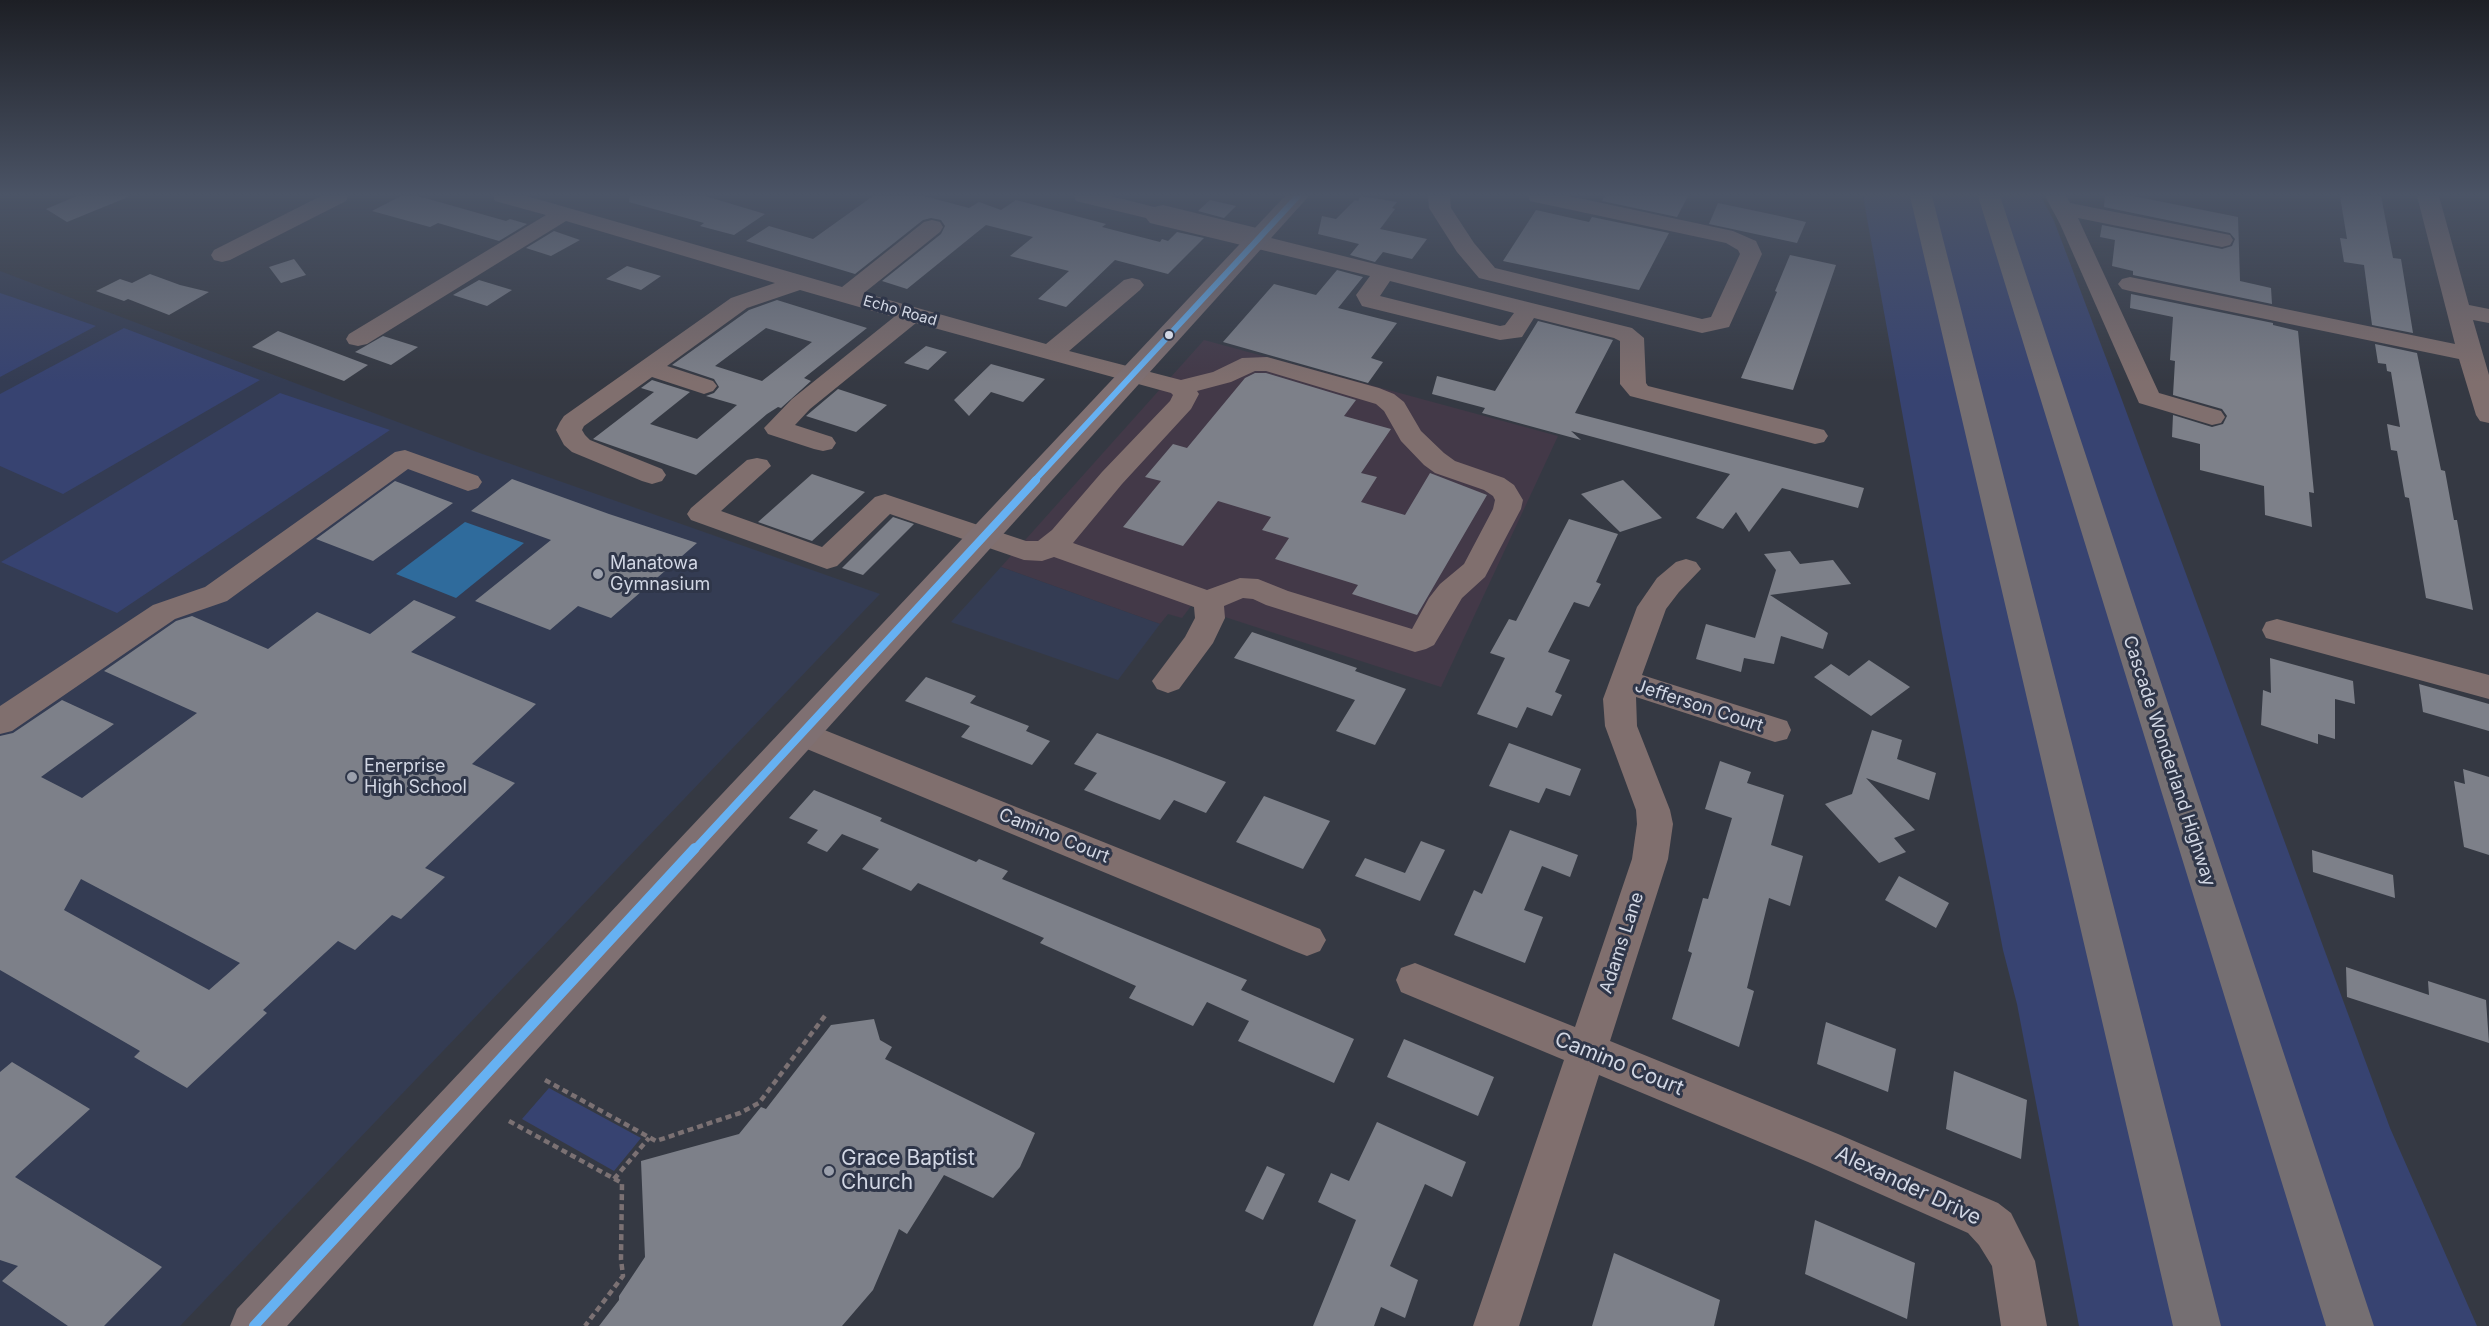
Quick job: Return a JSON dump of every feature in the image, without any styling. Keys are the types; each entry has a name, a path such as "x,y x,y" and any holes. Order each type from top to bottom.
{"highway":[{"path":"1936,258 2197,1326"},
{"name":"Cascade Wonderland Highway","path":"2009,258 2350,1326"}],"main road":[{"path":"254,1326 1241,258"}],"street":[{"path":"358,339 491,258"},
{"name":"Echo Road","path":"716,258 1180,388"},
{"path":"846,296 894,258"},
{"path":"1326,258 1623,333 1632,338 1633,384 1639,391 1815,436"},
{"path":"1474,258 1487,273 1701,326 1721,322 1749,258"},
{"path":"2084,258 2148,398 2212,417"},
{"path":"2445,258 2489,415"},
{"path":"1384,273 1368,295 1371,301 1506,333 1513,332 1528,309"},
{"path":"652,475 581,446 573,439 569,430 573,422 739,303 800,283"},
{"path":"2130,284 2470,354"},
{"path":"1051,353 1132,285"},
{"path":"2459,310 2489,316"},
{"path":"823,442 777,428 801,404 912,314"},
{"path":"1053,546 1194,594 1208,601 1240,588 1258,589 1277,598 1415,641 1423,637 1440,605 1451,591 1475,570 1507,509 1509,500 1504,491 1494,484 1445,467 1434,459 1410,435 1395,407 1385,399 1370,393 1267,364 1251,363 1222,377 1180,388"},
{"path":"648,368 704,386"},
{"path":"757,466 701,514 827,559 885,503 1024,550 1042,551 1053,546 1112,478 1182,404 1186,394 1180,388"},
{"path":"0,722 164,612 216,594 405,458 468,482"},
{"name":"Adams Lane","path":"1496,1326 1650,859 1655,824 1653,810 1621,726 1618,712 1624,681 1652,607 1668,585 1686,569"},
{"path":"1168,681 1197,643 1210,618 1208,601"},
{"path":"2277,630 2489,687"},
{"name":"Jefferson Court","path":"1624,681 1775,730"},
{"name":"Camino Court","path":"802,733 1307,940"},
{"name":"Camino Court","path":"1415,980 1823,1148"},
{"name":"Alexander Drive","path":"1823,1148 1983,1218 1995,1229 2013,1261 2024,1326"}],"path":[{"path":"545,1080 656,1141 740,1113 759,1102 827,1013"},
{"path":"509,1121 622,1183 621,1259 623,1276 585,1326"},
{"path":"614,1179 649,1138"}],"shaded area":[{"path":"1874,258 2068,258 2390,1128 2477,1326 2079,1326 1942,633"},
{"name":"Enerprise High School","path":"0,271 474,451 880,594 180,1326 0,1326"},
{"path":"0,293 12,297 96,326 0,377"},
{"path":"124,328 260,380 63,494 0,466 0,394"},
{"path":"1204,340 1558,436 1441,687 1191,606 1182,618 1168,614 1160,624 1001,567"},
{"path":"280,393 390,430 117,613 1,562"},
{"path":"465,522 524,543 456,598 396,574"},
{"path":"1001,567 1160,624 1118,680 951,622"},
{"path":"549,1088 641,1138 614,1171 522,1119"}],"building":[{"path":"802,258 875,258 855,274"},
{"path":"911,258 945,258 907,289 882,281"},
{"path":"1017,258 1184,258 1168,274 1115,260 1066,307 1038,299 1069,271"},
{"path":"1360,258 1378,258 1375,262"},
{"path":"1505,258 1656,258 1639,290 1503,261"},
{"path":"1789,258 1803,258 1836,265 1793,390 1741,378 1777,292 1775,291"},
{"path":"2113,258 2239,258 2240,281 2271,288 2272,304 2133,275 2133,271 2112,266"},
{"path":"2343,258 2401,259 2413,333 2372,325 2364,265 2344,262"},
{"path":"294,259 306,275 281,283 269,267"},
{"path":"627,266 661,276 641,290 606,279"},
{"path":"1337,270 1363,277 1338,308 1397,323 1371,358 1383,362 1368,383 1223,342 1274,284 1316,295"},
{"path":"150,274 209,292 169,315 128,299 124,301 96,291 120,279 132,283"},
{"path":"479,280 512,290 487,306 453,295"},
{"path":"2131,294 2273,323 2273,325 2298,331 2314,493 2309,492 2312,527 2265,515 2264,486 2200,470 2200,444 2172,437 2173,415 2212,427 2223,424 2227,416 2222,409 2173,395 2175,361 2170,360 2173,317 2130,308"},
{"path":"777,300 867,328 804,378 811,381 781,408 778,407 767,414 696,475 593,439 654,392 641,388 652,380 690,392 650,424 697,439 737,405 706,396 714,393 719,387 714,379 672,365 749,310","holes":["766,328 812,342 762,381 715,366"]},
{"path":"1538,321 1613,340 1575,413 1864,488 1858,508 1782,488 1749,532 1736,512 1723,529 1696,518 1730,474 1571,431 1581,440 1482,413 1485,408 1432,394 1437,376 1495,391"},
{"path":"278,331 368,365 344,381 252,347"},
{"path":"383,336 418,347 391,365 355,352"},
{"path":"2375,344 2417,353 2441,470 2445,471 2454,520 2457,520 2473,610 2426,598 2409,498 2405,497 2397,451 2391,450 2387,424 2400,427 2391,372 2387,371 2386,364 2378,363"},
{"path":"926,346 947,352 928,370 904,363"},
{"path":"991,364 1045,379 1023,402 991,392 969,416 954,400"},
{"path":"1255,373 1266,373 1356,400 1344,416 1391,429 1361,473 1377,477 1361,502 1405,515 1430,473 1487,495 1417,615 1352,594 1358,585 1275,559 1289,538 1262,530 1271,517 1218,501 1183,546 1123,527 1161,481 1145,477 1173,444 1187,448 1245,378"},
{"path":"838,389 887,405 856,432 806,416"},
{"path":"812,474 865,492 812,541 758,522"},
{"name":"Manatowa Gymnasium","path":"512,479 697,543 611,618 578,606 550,630 475,601 551,540 471,511"},
{"path":"1623,480 1662,518 1620,532 1581,494"},
{"path":"395,481 453,503 373,561 316,539"},
{"path":"893,517 914,524 863,575 842,568"},
{"path":"1569,519 1618,534 1596,582 1601,584 1589,607 1574,602 1548,652 1570,660 1555,692 1562,695 1552,716 1527,707 1517,728 1477,714 1505,658 1490,653 1509,619 1516,621"},
{"path":"1790,551 1800,564 1833,560 1851,584 1770,595 1828,633 1823,649 1781,636 1774,664 1744,658 1741,672 1696,659 1706,624 1755,638 1776,570 1764,554"},
{"path":"414,600 456,617 411,652 536,704 472,764 515,783 425,868 445,877 401,919 392,915 355,950 338,941 263,1010 267,1013 187,1088 134,1057 140,1051 0,970 0,736 13,733 62,700 114,724 41,777 82,798 197,713 104,671 176,621 192,616 268,649 317,612 370,634","holes":["81,879 240,963 209,990 64,910"]},
{"path":"1252,632 1357,668 1355,671 1406,689 1375,745 1336,731 1355,700 1234,658"},
{"path":"2270,658 2353,681 2355,704 2335,699 2335,739 2318,734 2318,744 2261,725 2263,690 2271,693"},
{"path":"1869,660 1910,687 1871,716 1814,677 1831,664 1849,676"},
{"path":"926,677 976,696 970,703 1029,726 1026,731 1050,741 1032,765 961,737 970,726 905,701"},
{"path":"2419,684 2489,704 2489,731 2423,712"},
{"path":"1872,730 1902,740 1897,759 1936,773 1929,800 1866,778 1915,830 1894,838 1906,852 1879,863 1825,804 1852,794"},
{"path":"1097,733 1226,782 1206,813 1174,800 1160,820 1084,790 1097,773 1074,764"},
{"path":"1509,743 1581,769 1570,796 1546,788 1539,803 1489,786"},
{"path":"1720,761 1751,772 1747,783 1784,795 1771,845 1803,856 1790,906 1769,898 1747,988 1754,991 1739,1047 1672,1019 1692,953 1688,951 1703,898 1708,899 1732,818 1705,809"},
{"path":"2463,769 2489,777 2489,855 2464,847 2454,781 2465,784"},
{"path":"814,790 882,818 880,821 976,862 979,859 1008,871 1002,879 1247,980 1241,990 1354,1039 1334,1083 1238,1041 1249,1021 1207,1002 1193,1026 1129,998 1136,986 1040,943 1044,938 918,883 911,891 862,869 879,849 842,834 827,852 807,843 818,830 789,818"},
{"path":"1264,796 1330,821 1303,869 1236,842"},
{"path":"1510,830 1578,855 1570,877 1542,866 1524,910 1543,917 1525,963 1454,935 1474,890 1482,894"},
{"path":"1421,841 1445,850 1420,901 1355,876 1365,858 1405,873"},
{"path":"2312,850 2393,875 2395,898 2313,872"},
{"path":"1899,876 1949,903 1936,928 1885,900"},
{"path":"2346,967 2429,995 2428,981 2486,1000 2489,1043 2347,997"},
{"name":"Grace Baptist Church","path":"874,1019 880,1040 892,1047 885,1059 1035,1133 1020,1167 993,1198 944,1175 907,1234 899,1229 873,1290 842,1326 599,1326 619,1300 619,1296 645,1257 641,1161 739,1134 761,1107 766,1109 831,1025"},
{"path":"1826,1022 1896,1049 1888,1092 1817,1064"},
{"path":"1404,1039 1494,1077 1478,1116 1387,1077"},
{"path":"12,1062 90,1109 15,1177 162,1267 104,1326 68,1326 2,1281 18,1266 0,1260 0,1072"},
{"path":"1954,1071 2027,1100 2021,1159 1946,1129"},
{"path":"1377,1122 1466,1162 1452,1197 1425,1184 1390,1266 1418,1280 1405,1318 1381,1307 1374,1326 1313,1326 1356,1220 1318,1202 1331,1173 1349,1181"},
{"path":"1267,1166 1285,1174 1263,1220 1245,1211"},
{"path":"1815,1220 1915,1263 1907,1319 1805,1274"},
{"path":"1614,1253 1720,1300 1714,1326 1592,1326"}],"transit line":[{"path":"254,1326 1241,258"}],"place":[{"name":"Manatowa Gymnasium","path":"598,574"},
{"name":"Enerprise High School","path":"352,777"},
{"name":"Grace Baptist Church","path":"829,1171"}]}
